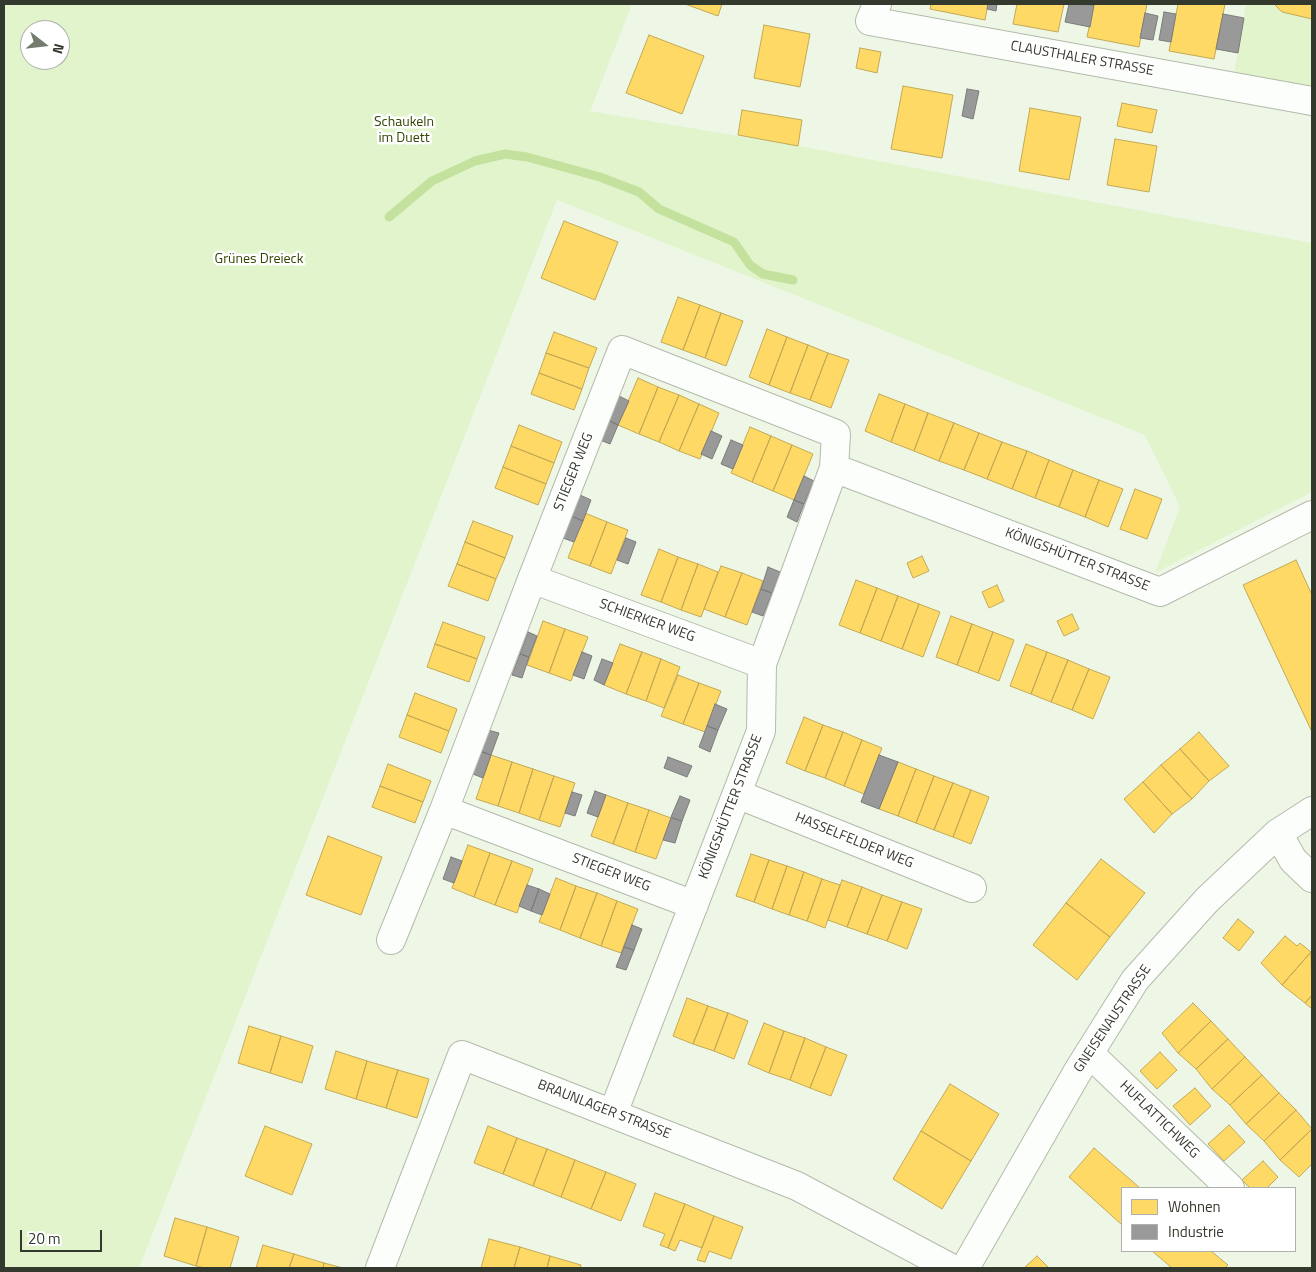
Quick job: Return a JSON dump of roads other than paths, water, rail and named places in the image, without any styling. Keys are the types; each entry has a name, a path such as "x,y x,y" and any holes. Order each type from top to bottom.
{"street":[{"name":"CLAUSTHALER STRASSE","path":"877,4 870,21 1312,101"},
{"name":"STIEGER WEG","path":"391,940 444,810 532,578 622,350 836,434"},
{"name":"KÖNIGSHÜTTER STRASSE","path":"613,1113 761,732 762,664 834,468 836,434"},
{"name":"KÖNIGSHÜTTER STRASSE","path":"834,468 1160,592 1312,515"},
{"name":"SCHIERKER WEG","path":"532,578 762,664"},
{"name":"HASSELFELDER WEG","path":"737,794 972,888"},
{"name":"STIEGER WEG","path":"444,810 694,905"},
{"name":"GNEISENAUSTRASSE","path":"965,1268 1089,1053 1136,980 1170,939 1207,900 1278,833 1312,811"},
{"path":"1278,833 1293,860 1312,878"},
{"name":"HUFLATTICHWEG","path":"1089,1053 1229,1187"},
{"name":"BRAUNLAGER STRASSE","path":"380,1268 462,1055 797,1186 951,1268"}],"waterway":[{"path":"389,217 432,181 475,161 505,154 527,157 600,177 639,192 659,209 734,242 750,265 763,274 793,280"}],"park label":[{"name":"Schaukeln im Duett","path":"404,132"},
{"name":"Grünes Dreieck","path":"259,260"}]}
